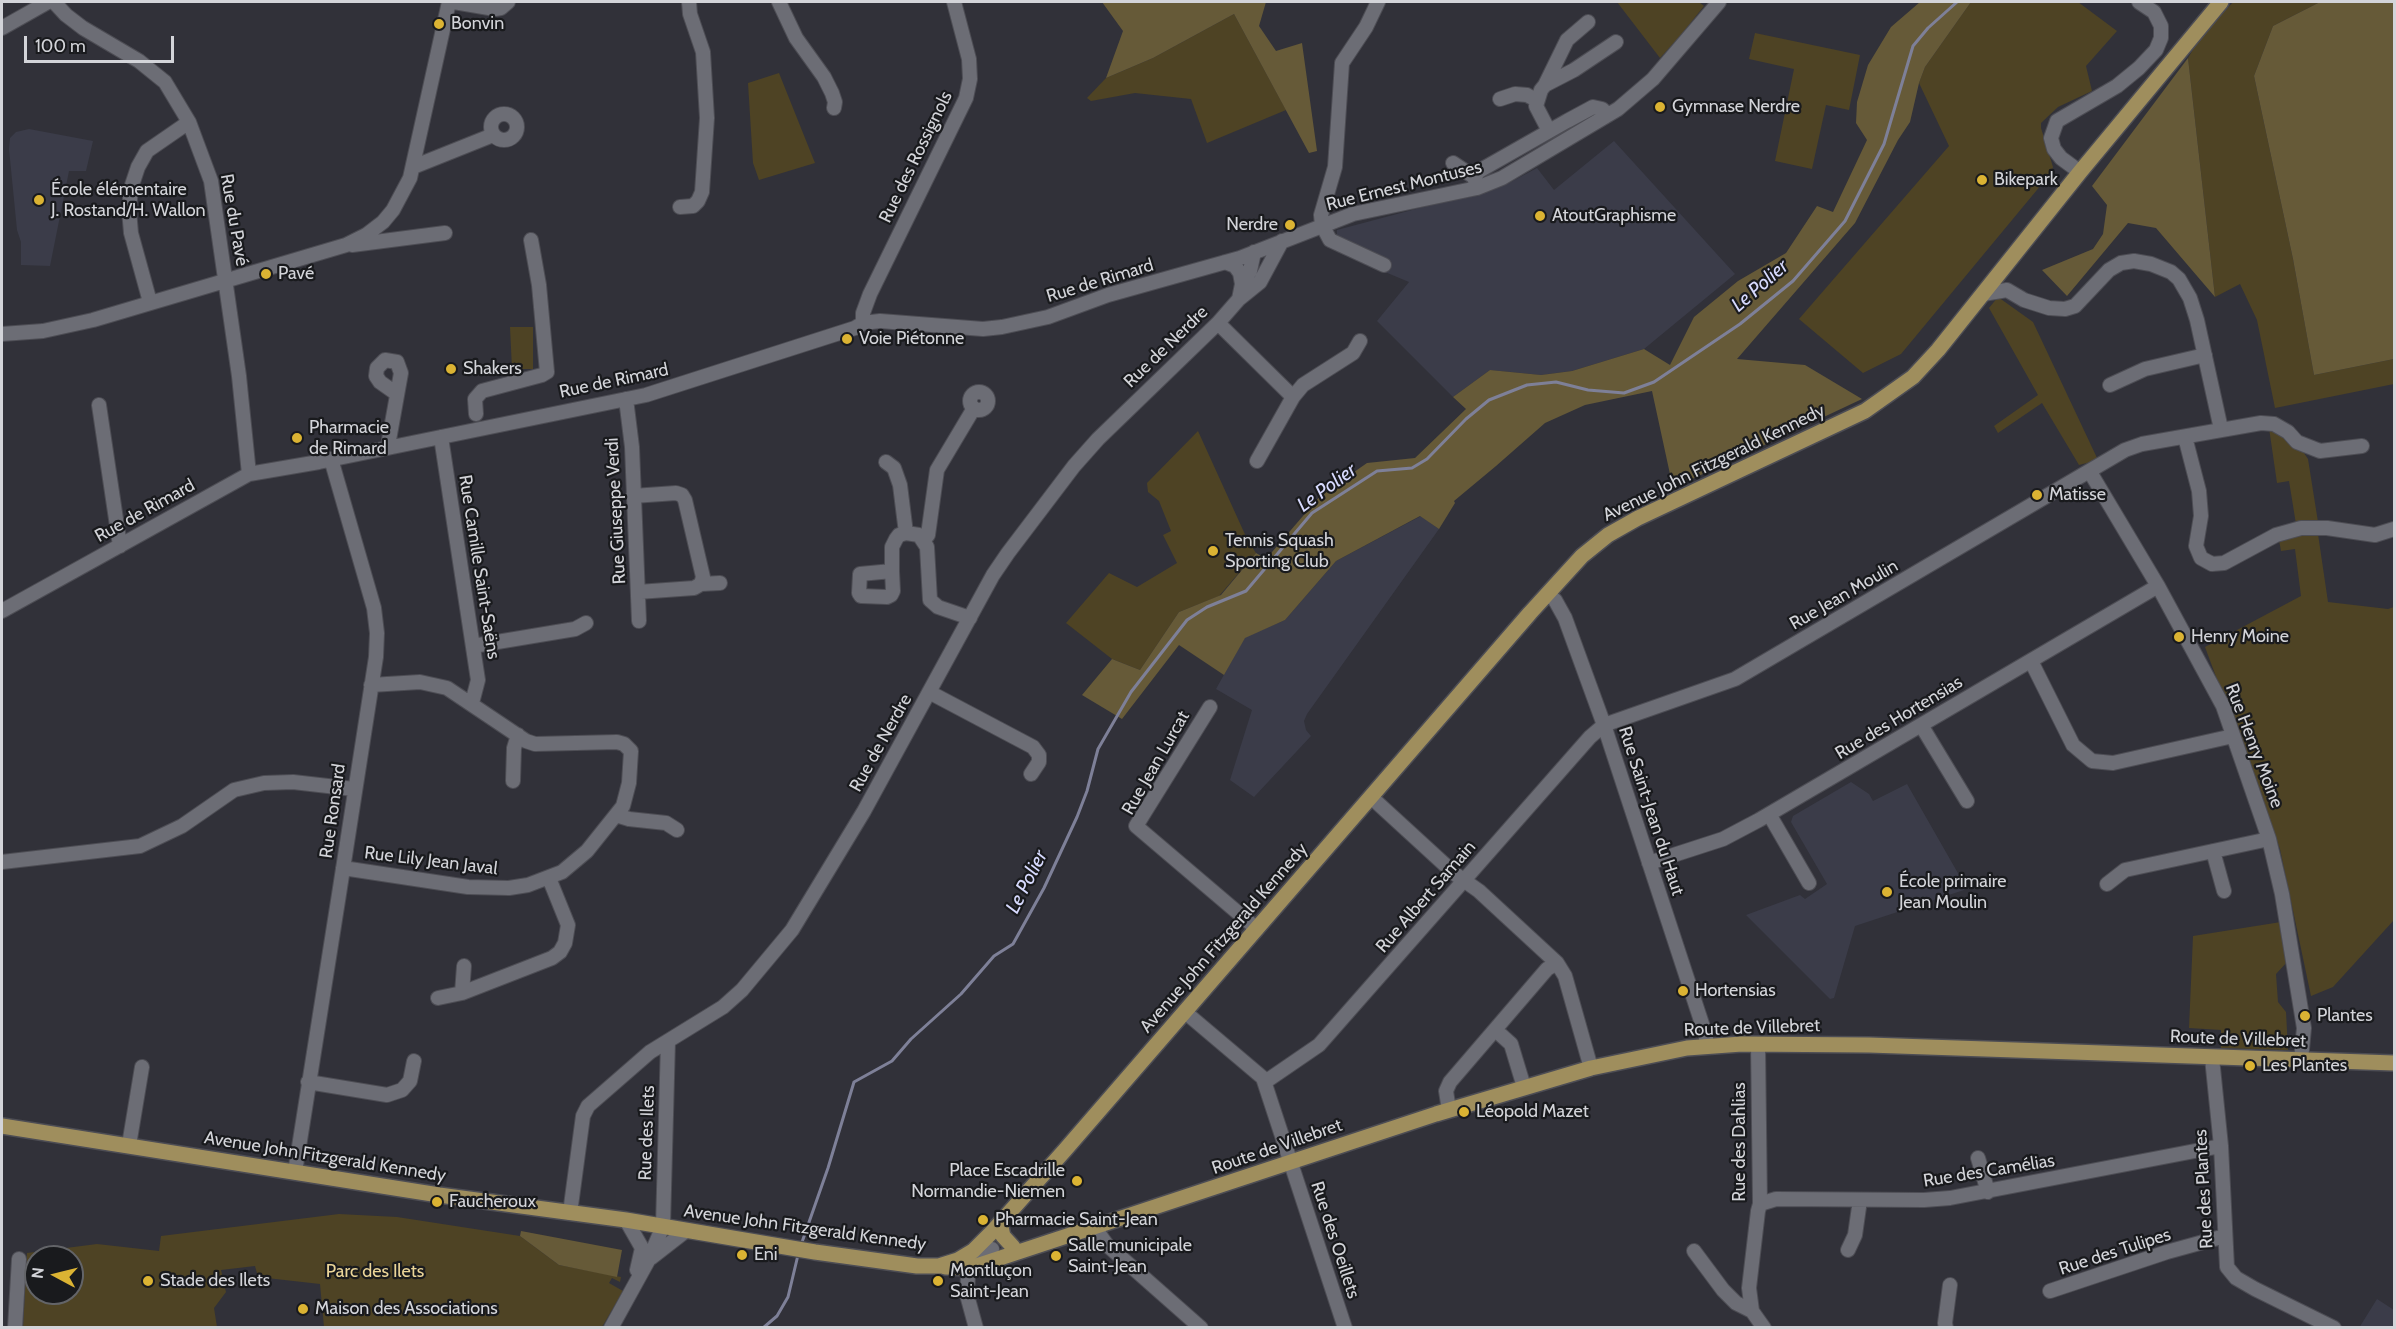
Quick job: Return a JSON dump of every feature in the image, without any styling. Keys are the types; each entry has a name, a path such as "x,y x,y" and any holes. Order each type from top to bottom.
{"main road":[{"name":"Avenue John Fitzgerald Kennedy","path":"2,1126 295,1172 626,1220 815,1252 917,1266 939,1266 958,1260 973,1251 1000,1223 1582,556 1608,535 1638,518 1847,420 1885,398 1912,376 1938,350 2080,172 2221,2"},
{"name":"Route de Villebret","path":"1031,1247 1524,1087 1648,1055 1706,1046 1758,1044 1972,1048 2394,1063"},
{"path":"1000,1223 1003,1236 1014,1247"},
{"path":"973,1251 1031,1247"},
{"path":"939,1266 970,1268 1031,1247"}],"street":[{"path":"2,28 48,2"},
{"name":"Rue du Pavé","path":"54,2 83,28 140,61 165,82 189,122 211,181 239,376 249,474"},
{"path":"346,245 366,235 383,222 404,190 413,167 451,2 495,9 501,8 508,2"},
{"path":"680,207 693,206 702,192 707,118 703,52 690,14 689,2"},
{"path":"779,2 796,38 824,77 835,102 834,108"},
{"name":"Rue des Rossignols","path":"862,322 870,294 966,98 970,79 969,59 954,2"},
{"path":"1378,2 1366,27 1341,63 1335,167 1322,214 1322,225 1330,240 1384,265"},
{"name":"Rue Ernest Montuses","path":"1254,252 1353,214 1476,182 1502,178 1608,115 1653,79 1682,48 1719,2"},
{"path":"2080,172 2061,158 2054,149 2051,138 2057,121 2116,86 2139,68 2156,50 2161,38 2161,26 2154,12 2139,2"},
{"path":"1549,130 1539,114 1536,100 1568,40 1588,22"},
{"path":"1545,85 1574,70 1616,42"},
{"path":"1500,99 1515,94 1527,95 1536,100"},
{"path":"1476,182 1479,171 1549,130 1593,108 1602,109 1608,115"},
{"path":"150,302 131,233 131,188 138,167 147,151 189,122"},
{"path":"413,167 493,135"},
{"name":"Rue Ernest Montuses","path":"1453,163 1476,182"},
{"path":"383,222 399,240"},
{"path":"2,334 21,334 69,326 346,245 445,233"},
{"path":"476,414 475,399 482,391 547,372 539,285 531,240"},
{"path":"1225,262 1235,266 1247,287 1264,276 1282,241"},
{"name":"Rue de Rimard","path":"2,610 249,474 626,399 708,376 855,328 862,322 880,321 971,329 1002,327 1048,317 1108,295 1254,252"},
{"name":"Rue de Nerdre","path":"570,1213 583,1116 588,1106 650,1052 723,1007 742,990 792,930 864,811 1008,553 1074,466 1098,439 1218,323 1239,299 1247,287 1254,252"},
{"path":"1983,294 2007,290 2032,303 2049,308 2065,309 2075,306 2109,270 2134,261 2151,264 2171,272 2179,279 2190,298 2221,429"},
{"path":"1218,323 1293,397"},
{"path":"1257,461 1293,397 1303,385 1353,353 1360,341"},
{"path":"2110,385 2145,369 2205,355"},
{"path":"388,448 397,394"},
{"name":"Rue Giuseppe Verdi","path":"626,399 632,447 639,621"},
{"path":"99,405 120,546"},
{"path":"924,540 928,535 937,470 974,408"},
{"name":"Rue Jean Moulin","path":"1604,725 1735,679 2126,450 2142,444 2261,423 2274,424 2288,432 2296,442 2320,451 2362,446"},
{"name":"Rue Camille Saint-Saëns","path":"441,437 478,680 472,703"},
{"path":"2185,437 2199,491 2201,516 2196,546 2201,558 2212,564 2224,563 2276,535 2301,528 2327,528 2375,535 2394,529"},
{"name":"Rue Ronsard","path":"295,1172 371,685 377,633 374,608 331,459"},
{"path":"885,462 894,468 900,485 906,533"},
{"name":"Rue Henry Moine","path":"2090,472 2158,586 2223,706 2269,838 2295,961 2304,1028 2301,1060"},
{"path":"633,496 676,492 682,495 703,577 701,584"},
{"path":"892,571 892,547 899,535 906,533 919,535 927,547 930,600 938,607 970,618"},
{"path":"638,592 694,588 701,584 720,583"},
{"name":"Rue des Hortensias","path":"1649,863 1723,839 1769,814 2158,586"},
{"name":"Rue Saint-Jean du Haut","path":"1547,594 1555,600 1565,618 1604,725 1706,1036 1706,1046"},
{"path":"473,646 575,629 586,623"},
{"path":"2031,661 2073,745 2092,760 2114,763 2233,736"},
{"path":"371,685 404,682 433,684 447,688 472,703 518,735 514,748 513,781"},
{"path":"929,692 1033,747 1039,755 1039,762 1031,774"},
{"name":"Rue Jean Lurcat","path":"1210,707 1136,826 1257,928"},
{"name":"Rue Albert Samain","path":"1265,1082 1319,1045 1590,737 1604,725"},
{"path":"1921,725 1967,801"},
{"name":"Rue Lily Jean Javal","path":"343,868 487,888 528,885 549,878 576,862 622,806 629,783 631,751 629,746 617,742 535,744 518,735"},
{"path":"2,862 140,846 182,826 234,790 264,783 293,782 354,789"},
{"path":"1371,797 1488,899 1557,963 1565,976 1591,1068"},
{"path":"1769,814 1809,883"},
{"path":"616,815 666,823 677,830"},
{"path":"2107,885 2125,870 2269,838"},
{"path":"2213,851 2224,891"},
{"path":"438,998 462,993 552,958 560,952 565,943 568,926 549,878"},
{"path":"1449,1110 1446,1091 1449,1082 1547,969 1557,963"},
{"path":"462,993 464,966"},
{"path":"1185,1012 1265,1082"},
{"path":"1501,1035 1511,1044 1524,1087"},
{"name":"Rue des Ilets","path":"663,1226 668,1041"},
{"name":"Rue des Dahlias","path":"1752,1311 1749,1288 1760,1204 1758,1044"},
{"name":"Rue des Plantes","path":"2212,1058 2221,1146 2227,1267 2236,1278 2334,1328"},
{"path":"308,1082 387,1095 402,1090 410,1081 414,1061"},
{"path":"129,1145 142,1068"},
{"name":"Rue des Oeillets","path":"1265,1082 1345,1328"},
{"name":"Rue des Camélias","path":"1760,1204 1776,1199 1924,1200 1988,1192 2221,1146"},
{"path":"1978,1158 1988,1192"},
{"path":"1848,1250 1855,1235 1860,1200"},
{"path":"626,1220 646,1253"},
{"path":"611,1328 634,1284 646,1253 663,1226"},
{"path":"1095,1228 1107,1245 1201,1328"},
{"path":"646,1253 687,1230"},
{"name":"Rue des Tulipes","path":"2050,1291 2167,1252 2225,1236"},
{"path":"976,1328 967,1295 970,1268 992,1250"},
{"path":"1694,1251 1723,1290 1736,1303 1752,1311 1764,1328"},
{"path":"15,1328 19,1259"},
{"path":"1946,1328 1950,1286"}],"shaded area":[{"path":"1102,2 1266,2 1259,26 1276,51 1302,43 1317,151 1309,153 1234,14 1153,58 1106,78 1123,31"},
{"path":"1920,2 1971,2 1925,67 1910,122 1898,140 1855,223 1737,359 1805,365 1862,399 1673,488 1652,391 1585,405 1545,423 1454,501 1455,503 1439,529 1420,516 1336,561 1285,620 1245,638 1224,675 1179,645 1122,719 1082,695 1112,659 1140,670 1179,612 1221,595 1256,553 1266,559 1321,495 1367,463 1415,458 1466,409 1453,397 1490,370 1541,375 1572,371 1644,349 1670,365 1694,317 1738,281 1786,253 1817,206 1833,212 1867,140 1856,123 1857,102 1868,65 1891,27"},
{"path":"2320,2 2394,2 2394,359 2314,375 2293,259 2254,76 2273,26"},
{"path":"2188,58 2215,297 2156,228 2128,223 2067,296 2042,270 2093,249 2103,234 2107,205 2092,186"},
{"name":"École élémentaire J. Rostand/H. Wallon","path":"29,129 93,141 86,171 69,171 50,266 21,265 21,242 17,230 9,149 10,138 16,132"},
{"path":"1614,141 1735,274 1644,349 1572,371 1541,375 1490,370 1453,397 1377,321 1409,282 1337,252 1337,230 1442,202 1471,197 1509,183 1537,168 1554,190"},
{"path":"1421,516 1439,529 1307,714 1304,721 1306,730 1311,736 1254,797 1230,780 1252,710 1216,689 1245,637 1285,620 1336,561"},
{"name":"École primaire Jean Moulin","path":"1851,782 1869,794 1873,801 1907,784 1967,889 1855,926 1834,998 1830,999 1746,915 1800,895 1805,899 1827,884 1791,822 1793,816"},
{"path":"521,1231 622,1250 617,1277 559,1265 520,1236"},
{"path":"2377,1299 2394,1310 2394,1327 2359,1328"}],"green space":[{"path":"1617,2 1699,2 1704,6 1660,58"},
{"name":"Bikepark","path":"1971,2 2078,2 2117,31 2086,66 2092,91 2058,107 2041,123 2053,167 2051,173 1901,354 1863,373 1799,319 1949,146 1919,83 1925,67"},
{"path":"2233,2 2320,2 2273,26 2254,76 2293,259 2314,375 2394,359 2394,384 2275,408 2257,320 2240,284 2215,297 2188,58 2198,41"},
{"path":"1234,14 1286,110 1207,143 1191,99 1135,93 1091,101 1087,98 1106,78 1153,58"},
{"path":"1755,33 1860,55 1849,110 1826,105 1812,169 1775,161 1794,69 1749,59"},
{"path":"779,73 815,163 759,180 753,163 748,83"},
{"path":"1998,297 2033,322 2098,460 2079,465 2042,403 1998,433 1994,426 2038,395 1989,308"},
{"path":"510,327 533,327 533,369 512,369"},
{"path":"2269,428 2279,432 2302,450 2308,459 2318,522 2296,524 2289,481 2277,483"},
{"name":"Tennis Squash Sporting Club","path":"1198,431 1248,541 1256,553 1219,596 1179,612 1140,670 1112,659 1066,623 1109,573 1137,587 1177,563 1163,535 1171,531 1159,501 1148,492 1147,483"},
{"path":"2301,534 2318,534 2328,602 2388,609 2394,607 2394,920 2333,987 2311,996 2280,849 2205,647 2301,596 2295,549 2281,551 2279,540"},
{"path":"2281,922 2288,961 2276,974 2278,1002 2286,1012 2288,1050 2221,1048 2221,1030 2189,1028 2193,936"},
{"name":"Parc des Ilets","path":"339,1214 397,1217 520,1236 559,1265 621,1277 620,1282 612,1278 609,1283 623,1291 602,1327 324,1327 320,1284 258,1277 255,1266 221,1270 226,1292 214,1308 217,1327 23,1328 24,1305 84,1305 84,1246 97,1244 159,1251 161,1236"}],"waterway":[{"name":"Le Polier","path":"801,1245 828,1168 854,1082 892,1061 911,1039 961,994 994,956 1013,944 1044,888 1077,817 1087,791 1098,749 1131,692 1187,620 1207,607 1246,591 1312,513 1377,471 1412,468 1427,459 1466,419 1489,400 1527,385 1556,382 1588,390 1624,393 1654,382 1740,324 1793,281 1845,221 1884,144 1913,46 1928,28 1957,2"},
{"name":"Le Polier","path":"763,1328 777,1316 788,1297 798,1255"}],"place":[{"name":"Bonvin","path":"439,24"},
{"name":"Gymnase Nerdre","path":"1660,107"},
{"name":"Bikepark","path":"1982,180"},
{"name":"École élémentaire J. Rostand/H. Wallon","path":"39,200"},
{"name":"AtoutGraphisme","path":"1540,216"},
{"name":"Nerdre","path":"1290,225"},
{"name":"Pavé","path":"266,274"},
{"name":"Voie Piétonne","path":"847,339"},
{"name":"Shakers","path":"451,369"},
{"name":"Pharmacie de Rimard","path":"297,438"},
{"name":"Matisse","path":"2037,495"},
{"name":"Tennis Squash Sporting Club","path":"1213,551"},
{"name":"Henry Moine","path":"2179,637"},
{"name":"École primaire Jean Moulin","path":"1887,892"},
{"name":"Hortensias","path":"1683,991"},
{"name":"Plantes","path":"2305,1016"},
{"name":"Les Plantes","path":"2250,1066"},
{"name":"Léopold Mazet","path":"1464,1112"},
{"name":"Place Escadrille Normandie-Niemen","path":"1077,1181"},
{"name":"Faucheroux","path":"437,1202"},
{"name":"Pharmacie Saint-Jean","path":"983,1220"},
{"name":"Eni","path":"742,1255"},
{"name":"Salle municipale Saint-Jean","path":"1056,1256"},
{"name":"Stade des Ilets","path":"148,1281"},
{"name":"Montluçon Saint-Jean","path":"938,1281"},
{"name":"Maison des Associations","path":"303,1309"}]}
